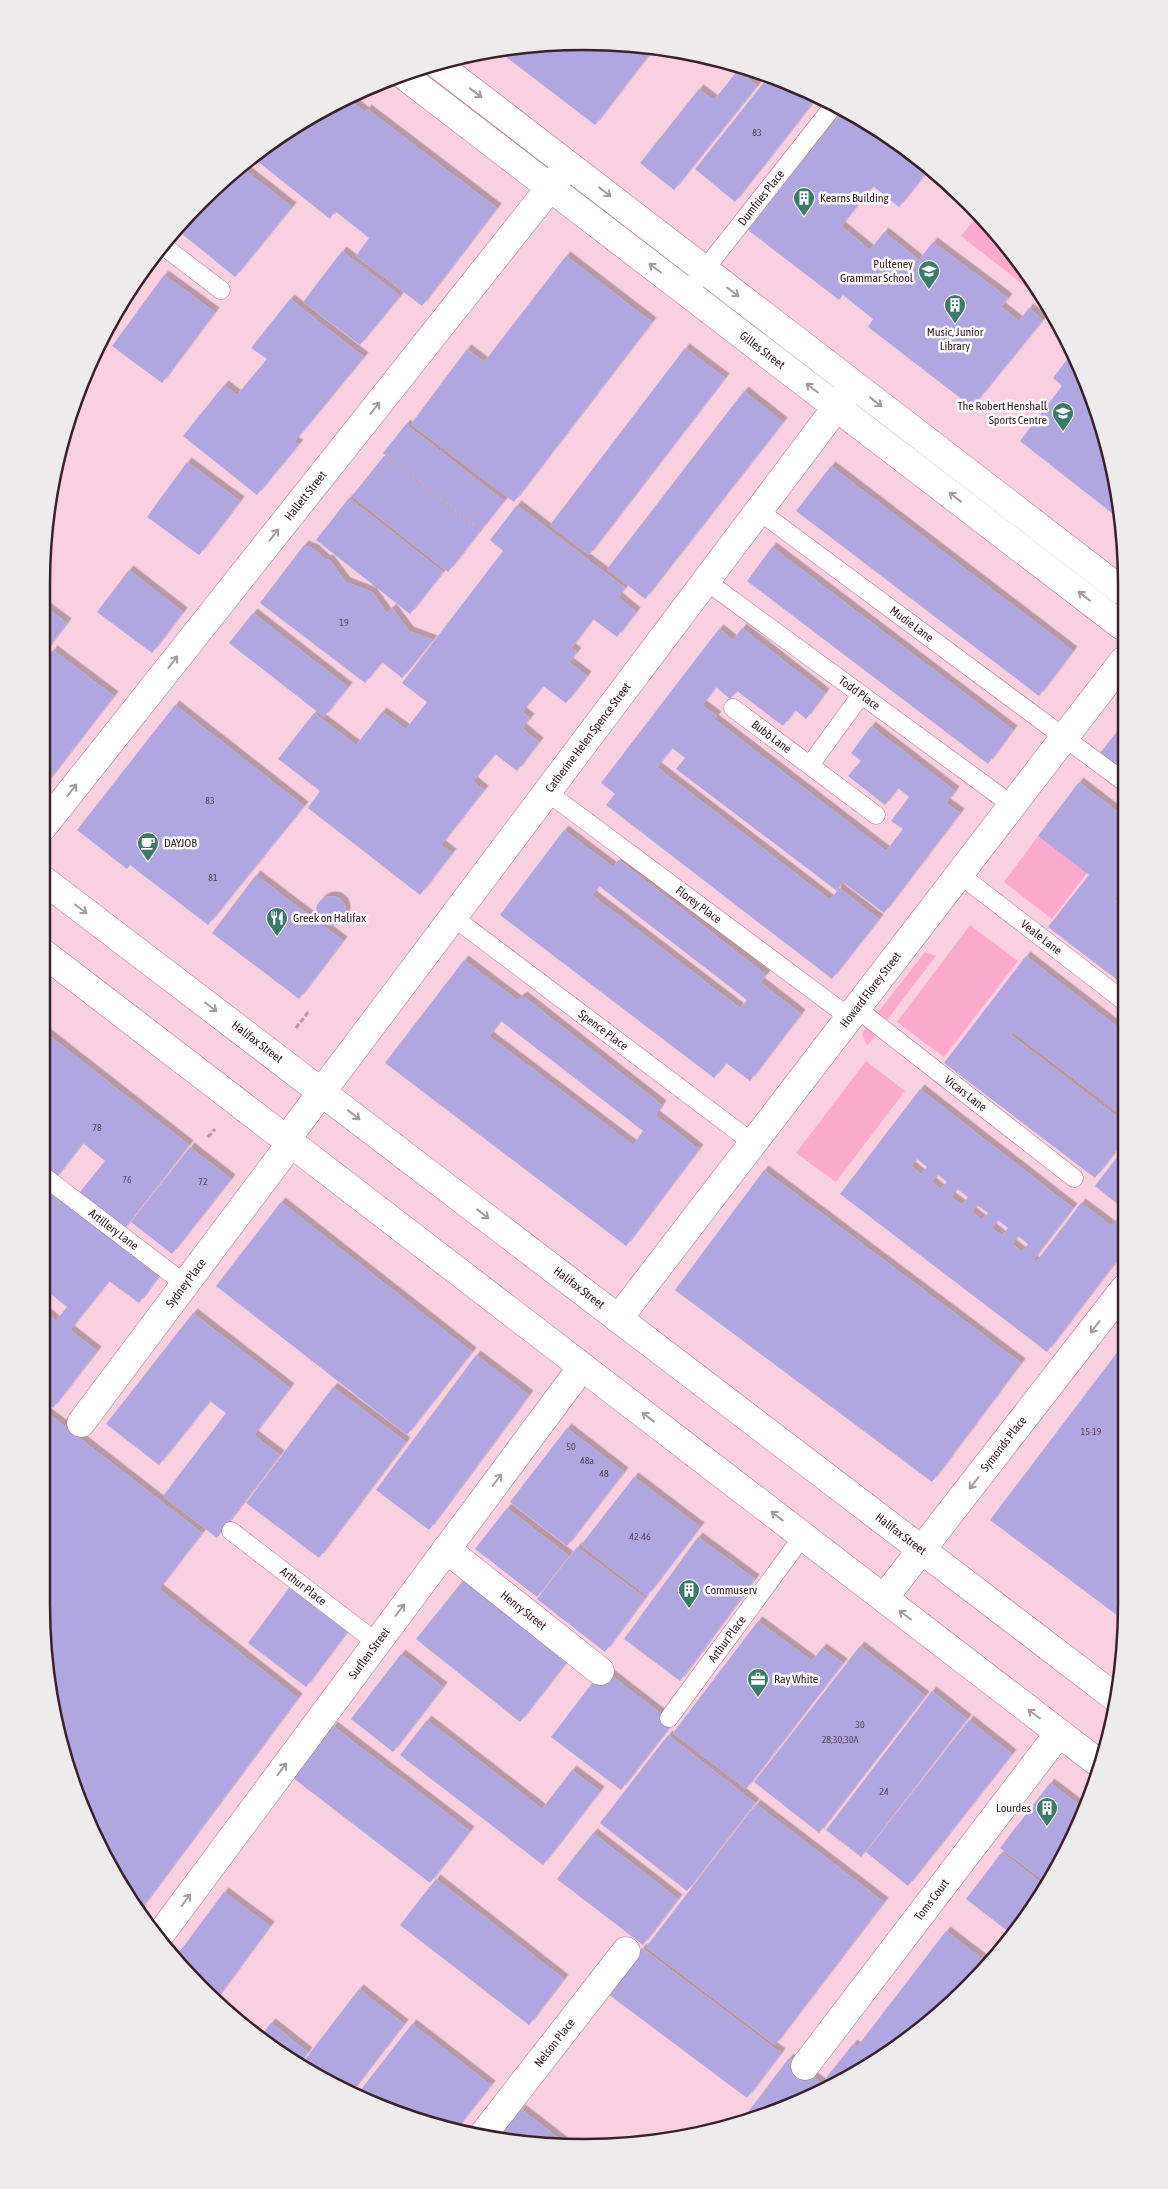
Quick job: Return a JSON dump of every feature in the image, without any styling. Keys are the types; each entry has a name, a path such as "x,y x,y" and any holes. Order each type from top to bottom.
{"street":[{"path":"443,69 1118,589"},
{"name":"Gilles Street","path":"409,79 1118,623"},
{"name":"Hallett Street","path":"50,818 568,165"},
{"name":"Catherine Helen Spence Street","path":"323,1090 854,385"},
{"name":"Howard Florey Street","path":"618,1319 1118,666"},
{"name":"Halifax Street","path":"50,885 323,1090 618,1319 1110,1694"},
{"path":"50,958 1095,1760"},
{"name":"Sydney Place","path":"81,1423 185,1284 288,1142 323,1090"},
{"name":"Symonds Place","path":"884,1598 1118,1297"},
{"name":"Surflen Street","path":"162,1932 582,1366"},
{"name":"Henry Street","path":"446,1549 600,1671"},
{"name":"Toms Court","path":"805,2066 1059,1733"},
{"name":"Nelson Place","path":"487,2130 626,1951"}],"lane":[{"name":"Dumfries Place","path":"687,292 830,110"},
{"path":"168,250 221,290"},
{"name":"Mudie Lane","path":"759,511 1118,777"},
{"name":"Todd Place","path":"706,581 1012,805"},
{"path":"810,765 861,695"},
{"name":"Bubb Lane","path":"733,708 876,815"},
{"name":"Florey Place","path":"547,792 853,1013"},
{"name":"Veale Lane","path":"959,874 1118,996"},
{"name":"Spence Place","path":"453,918 754,1143"},
{"name":"Vicars Lane","path":"853,1013 1074,1178"},
{"name":"Artillery Lane","path":"50,1181 185,1284"},
{"name":"Arthur Place","path":"231,1531 376,1642"},
{"name":"Arthur Place","path":"669,1718 803,1536"}],"shaded area":[{"path":"974,220 1008,259 1030,290 961,236"},
{"path":"1038,836 1087,873 1052,919 1004,882"},
{"path":"970,925 1018,961 944,1057 897,1022"},
{"path":"925,952 936,956 867,1046 862,1033"},
{"path":"866,1061 905,1091 836,1182 796,1153"}],"building":[{"path":"584,50 649,54 595,125 505,56 549,51"},
{"path":"736,72 743,74 757,86 674,190 640,163 699,89 714,100"},
{"path":"765,82 813,102 735,202 695,169"},
{"path":"353,103 365,112 367,109 497,208 422,306 356,256 369,238 335,211 330,219 257,161 287,140"},
{"path":"838,115 881,140 925,174 899,207 873,186 841,226 870,250 884,232 919,260 933,242 1008,298 1001,307 1019,321 1029,308 1043,320 972,407 868,327 873,319 843,295 839,300 748,230"},
{"path":"246,171 292,207 235,277 182,234 206,206"},
{"path":"342,251 400,296 360,345 303,302"},
{"path":"566,256 652,322 514,502 411,424 467,349 484,362"},
{"path":"164,275 215,312 162,383 112,346"},
{"path":"290,299 364,357 294,442 299,444 257,495 183,436 224,385 237,395 267,359 251,348"},
{"path":"685,348 725,378 589,555 550,525"},
{"name":"The Robert Henshall Sports Centre","path":"1068,359 1090,412 1100,446 1113,514 1020,441 1062,386 1053,378"},
{"path":"744,391 783,422 645,599 607,569"},
{"path":"406,424 504,501 481,530 383,453"},
{"path":"384,456 480,531 448,572 352,496"},
{"path":"187,462 240,501 199,555 147,517"},
{"path":"831,466 1073,651 1039,696 796,511"},
{"path":"349,498 443,572 410,614 316,540"},
{"path":"517,505 625,588 618,597 636,612 617,637 593,619 571,648 577,652 569,662 587,676 566,703 543,686 522,712 530,718 522,728 539,742 517,771 495,754 473,781 484,790 441,845 452,853 420,895 308,808 320,791 278,759 314,713 356,745 382,712 406,729 427,702 402,683 503,551 490,540"},
{"path":"304,545 314,549 326,560 329,559 346,582 372,592 387,613 392,608 409,631 433,640 402,678 382,662 365,683 260,603"},
{"path":"772,547 1013,730 988,764 747,581"},
{"path":"129,570 183,612 152,653 97,612"},
{"path":"50,610 67,623 50,645"},
{"path":"253,613 348,687 324,717 229,643"},
{"path":"742,628 825,693 806,719 795,710 783,726 737,691 730,699 716,687 702,705 717,716 714,719 886,851 903,829 891,821 909,797 898,788 885,805 848,776 861,761 851,753 871,726 955,791 946,803 960,813 884,913 843,882 839,888 879,919 832,979 606,805 615,794 601,783 682,677 719,629 733,640","holes":["672,748 685,758 676,769 837,891 830,900 657,767"]},
{"path":"53,650 114,696 50,779 50,654"},
{"path":"175,705 304,806 208,925 130,865 127,869 77,830"},
{"path":"1118,730 1118,767 1100,753"},
{"path":"1079,782 1118,812 1118,897 1114,899 1118,902 1118,980 1048,927 1089,875 1038,836"},
{"path":"564,830 613,867 619,860 766,975 760,982 801,1014 750,1081 726,1063 714,1078 500,915","holes":["599,886 747,1000 740,1008 592,895"]},
{"name":"Greek on Halifax","path":"256,875 343,941 299,999 212,933"},
{"path":"331,896 337,897 345,905 345,917 337,925 331,926 325,925 317,917 316,911 317,905 325,897"},
{"path":"1026,956 1118,1027 1118,1112 1013,1032 1011,1035 1118,1117 1118,1148 1095,1178 944,1063"},
{"path":"464,960 517,1000 523,996 662,1105 655,1115 699,1149 626,1246 385,1063","holes":["501,1021 643,1131 633,1145 489,1036"]},
{"path":"50,1036 189,1145 121,1233 76,1197 105,1161 83,1143 55,1179 50,1175"},
{"path":"920,1089 1073,1208 1033,1260 1036,1262 1081,1203 1112,1226 1118,1218 1118,1259 1047,1352 840,1194","holes":["917,1159 927,1167 921,1174 911,1166","937,1174 947,1182 940,1189 932,1182","957,1189 968,1197 962,1205 951,1197","977,1205 988,1213 982,1220 972,1212","998,1220 1008,1228 1002,1236 992,1228","1018,1236 1028,1244 1022,1252 1012,1244"]},
{"path":"190,1147 231,1179 172,1254 131,1222"},
{"path":"1118,1156 1118,1204 1095,1186"},
{"path":"764,1170 1021,1363 932,1482 675,1290"},
{"path":"50,1190 161,1273 139,1303 109,1281 70,1330 97,1351 53,1408 50,1406 50,1316 56,1321 67,1307 50,1293"},
{"path":"281,1202 472,1352 407,1435 216,1286"},
{"path":"193,1313 290,1388 254,1435 280,1455 217,1538 163,1496 226,1413 210,1401 159,1465 106,1424"},
{"path":"1118,1351 1118,1616 990,1520"},
{"path":"476,1355 529,1395 429,1530 376,1490"},
{"path":"333,1387 406,1442 319,1558 246,1503"},
{"path":"50,1415 202,1533 159,1589 298,1698 143,1906 105,1841 91,1809 78,1777 60,1709 51,1640"},
{"path":"567,1428 624,1472 567,1546 510,1502"},
{"path":"634,1477 700,1527 647,1596 581,1545"},
{"path":"507,1508 569,1556 537,1597 475,1549"},
{"name":"Commuserv","path":"698,1537 755,1579 680,1681 624,1639"},
{"path":"577,1547 645,1598 605,1652 537,1599"},
{"path":"470,1572 573,1654 520,1722 416,1639"},
{"path":"289,1588 347,1632 306,1687 248,1643"},
{"name":"Ray White","path":"758,1621 812,1661 822,1648 843,1663 746,1789 673,1733"},
{"path":"860,1646 925,1696 819,1833 754,1782"},
{"path":"401,1654 443,1687 393,1752 351,1719"},
{"path":"603,1669 673,1723 621,1790 551,1737"},
{"path":"932,1691 967,1719 861,1857 826,1830"},
{"path":"427,1720 542,1809 572,1770 600,1791 543,1865 400,1755"},
{"path":"969,1720 1012,1754 908,1886 866,1852"},
{"path":"333,1726 470,1831 430,1883 293,1778"},
{"path":"668,1735 755,1803 687,1891 600,1823"},
{"name":"Lourdes","path":"1050,1783 1079,1805 1063,1841 1042,1879 1000,1848"},
{"path":"756,1804 884,1902 775,2045 646,1947"},
{"path":"593,1833 678,1899 643,1945 557,1879"},
{"path":"1002,1852 1040,1882 1007,1931 966,1899"},
{"path":"436,1879 564,1979 529,2025 400,1925"},
{"path":"224,1892 270,1926 219,1995 206,1983 179,1952"},
{"path":"946,1931 983,1959 962,1983 909,2029 851,2067 828,2080 826,2078 853,2044 857,2047"},
{"path":"642,1948 781,2053 747,2098 608,1994"},
{"path":"359,1989 404,2024 355,2087 305,2060"},
{"path":"271,2023 308,2052 303,2059 264,2032"},
{"path":"412,2024 491,2085 460,2124 412,2111 361,2090"},
{"path":"789,2058 821,2083 788,2098 747,2114"},
{"path":"521,2109 559,2138 549,2138 503,2132"}],"place":[{"name":"Kearns Building","path":"804,217"},
{"name":"Pulteney Grammar School","path":"929,290"},
{"name":"Music, Junior Library","path":"955,324"},
{"name":"The Robert Henshall Sports Centre","path":"1063,432"},
{"name":"DAYJOB","path":"148,862"},
{"name":"Greek on Halifax","path":"277,937"},
{"name":"Commuserv","path":"689,1609"},
{"name":"Ray White","path":"758,1698"},
{"name":"Lourdes","path":"1047,1827"}]}
